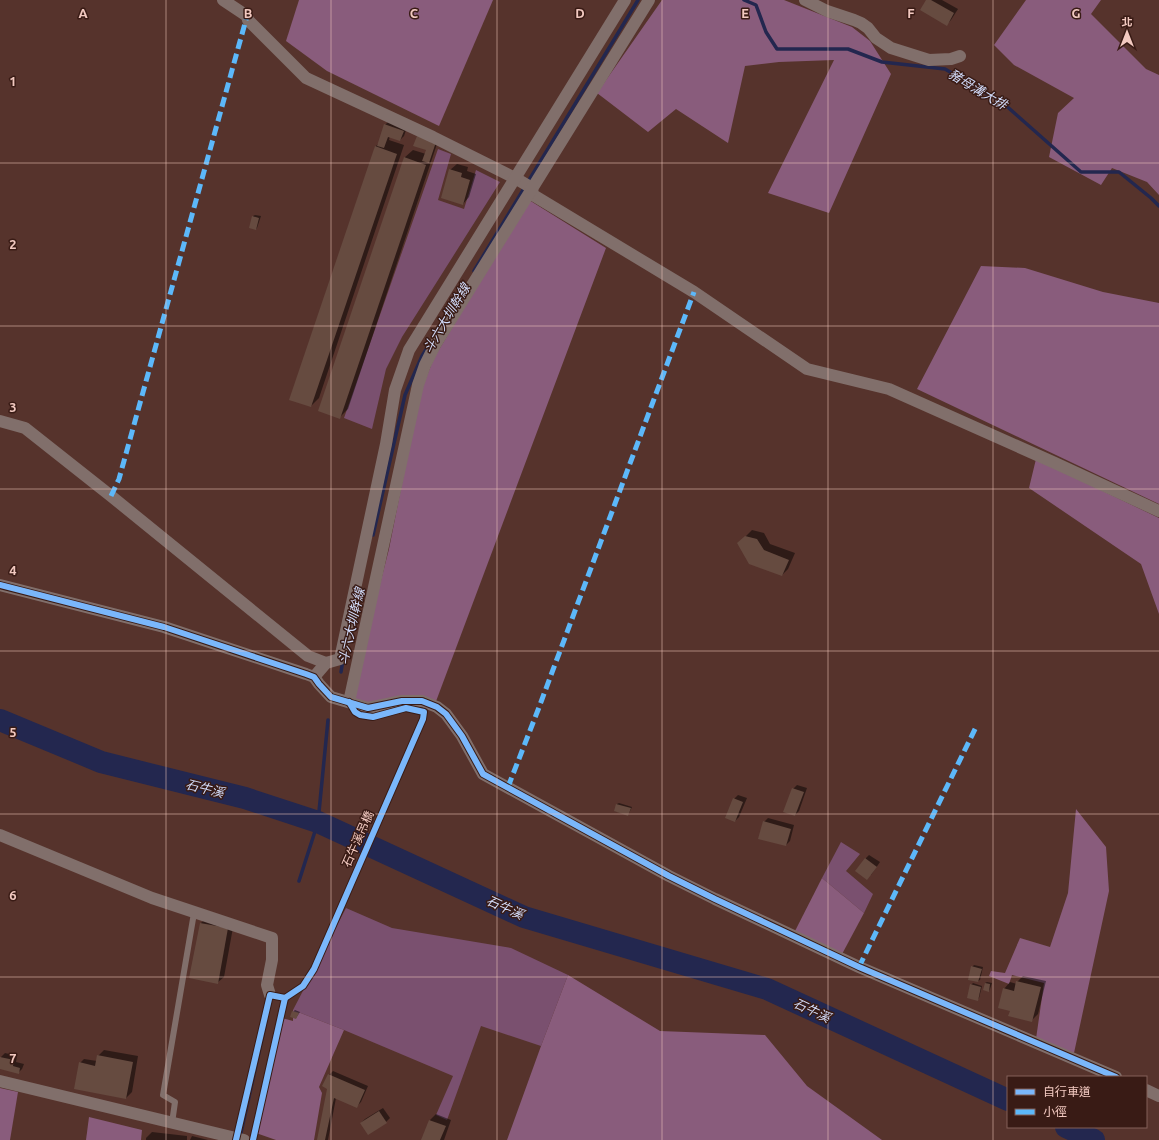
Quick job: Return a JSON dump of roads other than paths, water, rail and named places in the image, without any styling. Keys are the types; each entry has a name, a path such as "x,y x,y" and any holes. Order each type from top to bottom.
{"street":[{"path":"224,0 247,16 248,20 306,78 433,137 532,188"},
{"path":"0,421 25,428 124,506 308,656 326,663 340,659 386,444 396,390 409,350 625,0"},
{"path":"349,702 418,385 425,365 435,345 649,0"},
{"path":"805,0 827,11 861,23 868,28 876,38 892,48 930,60 951,59 960,56"},
{"path":"532,188 533,195 694,292 807,369 890,389 1159,511"},
{"path":"0,585 164,627 317,680 331,697 368,708 402,701 422,701 437,707 446,714 462,736 483,774 669,876 859,967 1114,1076"},
{"path":"317,680 326,663"},
{"path":"0,835 124,887 272,938 272,960 267,986 270,995"},
{"path":"0,1080 240,1139"},
{"path":"1147,1090 1159,1096"}],"lane":[{"path":"172,1123 175,1102 163,1095 194,912"}],"waterway":[{"name":"斗六大圳幹線","path":"474,271 638,0"},
{"name":"豬母溝大排","path":"744,0 756,5 766,32 777,49 848,49 882,62 945,69 1003,103 1081,172 1119,172 1159,206"},
{"name":"斗六大圳幹線","path":"373,535 405,395 427,348"},
{"name":"斗六大圳幹線","path":"341,672 343,660"},
{"name":"石牛溪","path":"0,720 101,762 245,798 318,822 524,917 767,989 1007,1100"},
{"name":"斗六大圳幹線","path":"299,881 318,822 328,720"},
{"name":"斗六大圳幹線","path":"240,1137 266,1021"},
{"name":"石牛溪","path":"1068,1128 1094,1140"}]}
